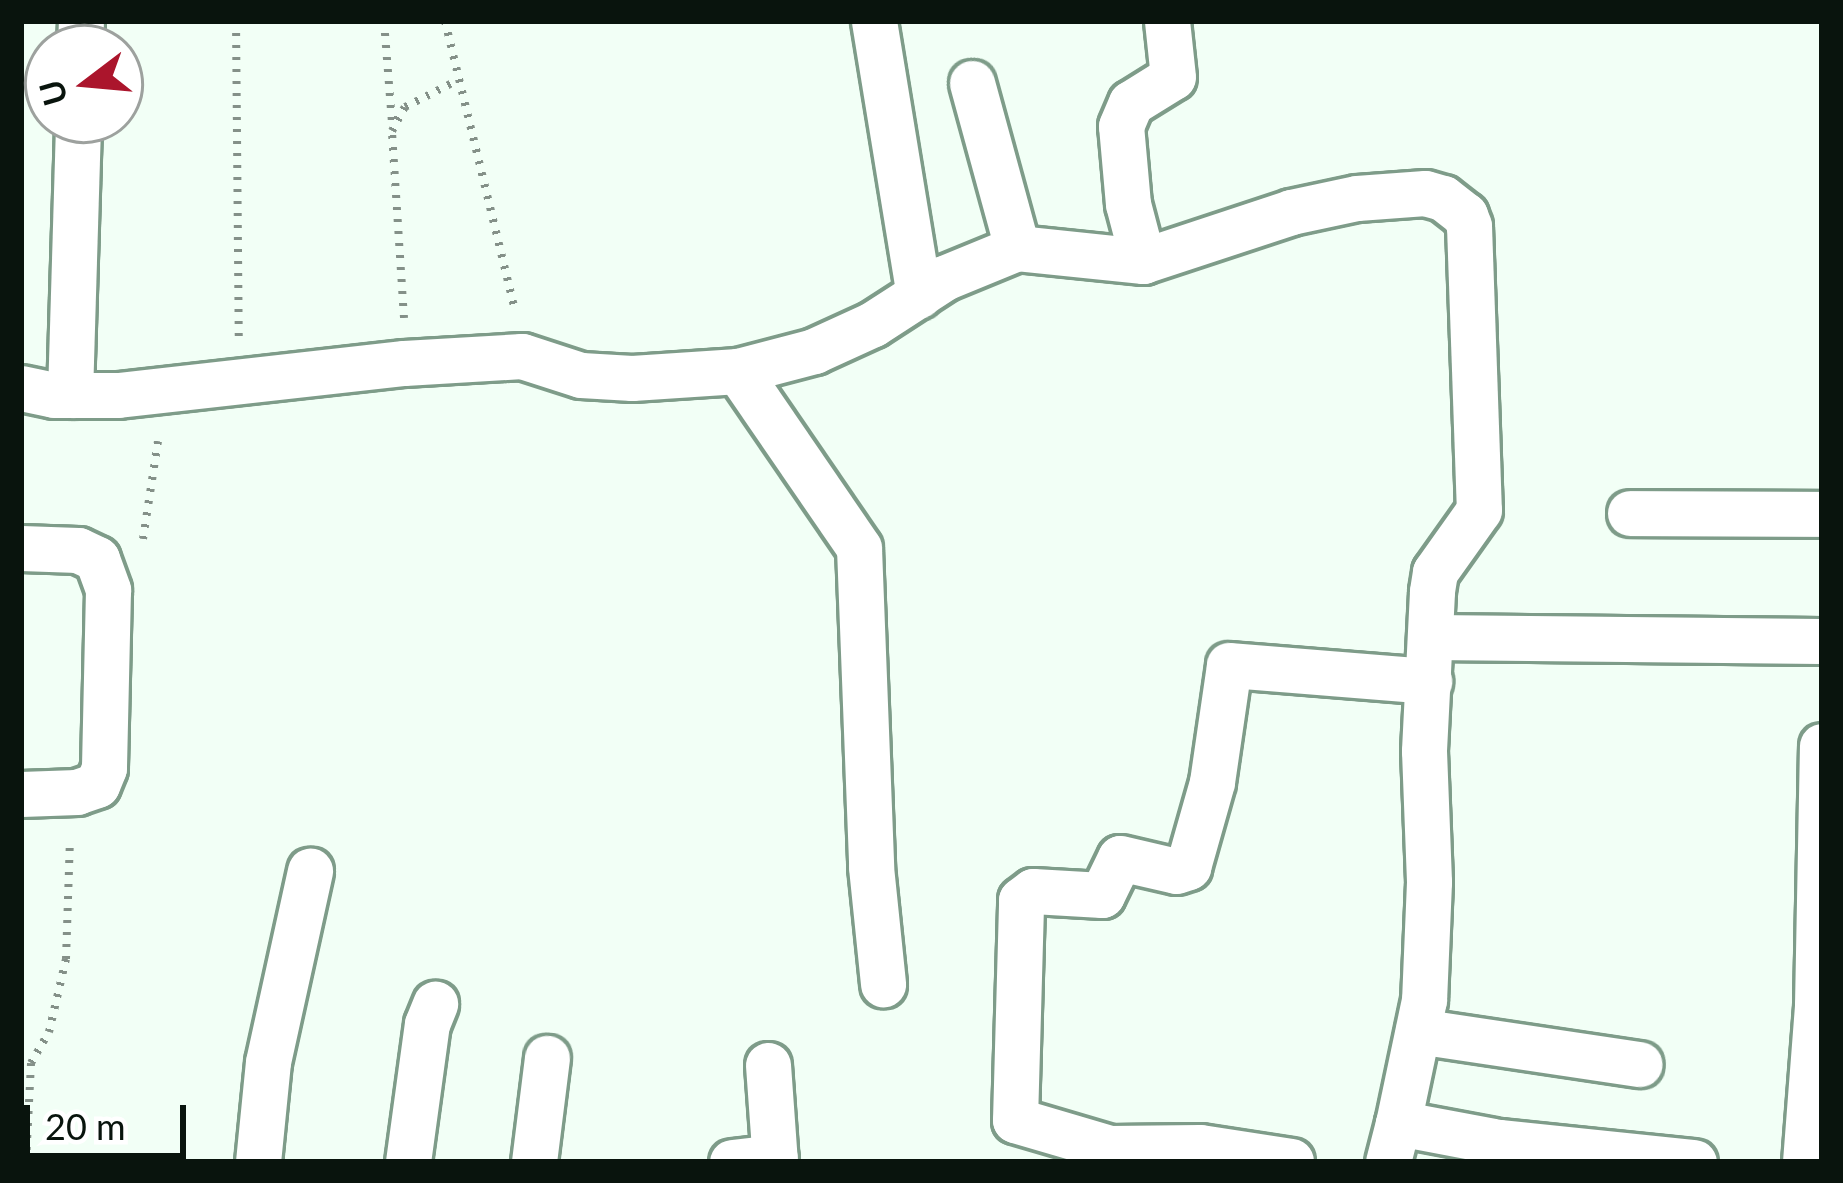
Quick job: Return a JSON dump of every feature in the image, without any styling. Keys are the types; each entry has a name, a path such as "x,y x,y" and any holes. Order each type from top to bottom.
{"street":[{"path":"874,21 919,295"},
{"path":"1143,261 1129,204 1121,126 1131,103 1173,77 1167,21"},
{"path":"972,83 1017,248"},
{"path":"70,395 77,144"},
{"path":"21,388 118,395 404,363 522,356 581,375 632,378 738,371 814,351 944,278 1017,248 1143,261 1291,212 1357,198 1425,193 1455,204 1466,215 1479,509 1460,544 1435,572 1424,751 1429,881 1418,1031 1393,1142 1694,1162"},
{"path":"738,371 859,548 871,868 883,984"},
{"path":"1630,513 1822,514"},
{"path":"21,548 78,550 97,559 108,590 104,768 97,784 77,792 21,794"},
{"path":"1291,1161 1200,1147 1110,1148 1015,1120 1021,900 1029,892 1094,897 1107,892 1120,858 1176,871 1188,867 1211,782 1229,665 1822,640"},
{"path":"1805,1162 1817,1005 1822,746"},
{"path":"258,1162 268,1062 310,871"},
{"path":"408,1162 423,1046 435,1004"},
{"path":"1418,1031 1640,1064"},
{"path":"534,1162 547,1058"},
{"path":"761,1160 768,1065"}],"path":[{"path":"236,21 239,380"},
{"path":"384,21 402,229 404,363"},
{"path":"445,21 513,297 522,356"},
{"path":"392,131 405,107 458,80"},
{"path":"26,1162 31,1063 49,1032 66,959 70,836"}]}
